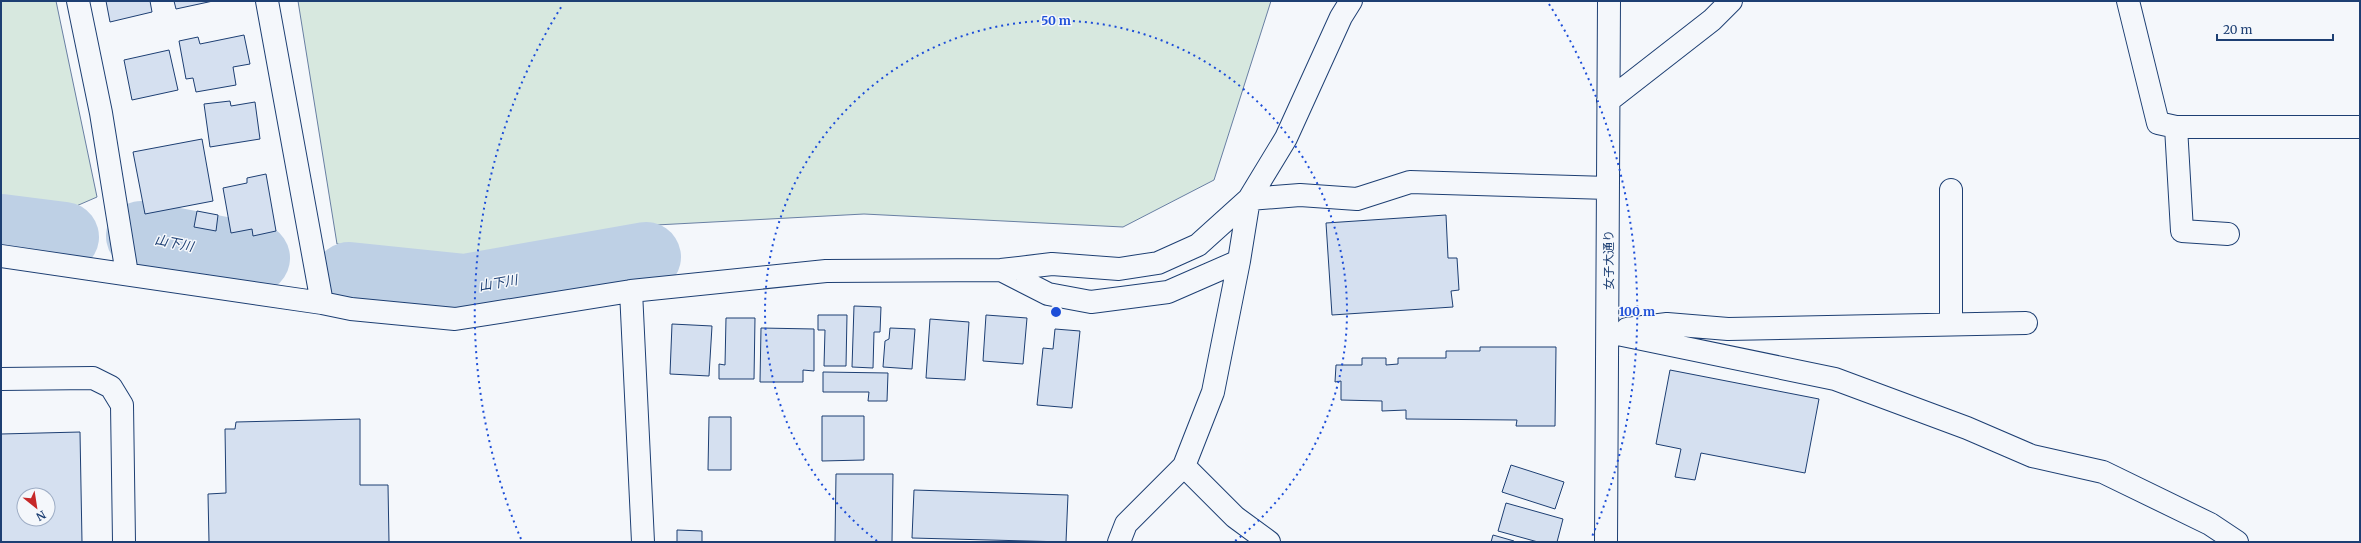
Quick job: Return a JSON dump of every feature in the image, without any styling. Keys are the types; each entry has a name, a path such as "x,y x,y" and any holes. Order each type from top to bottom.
{"street":[{"path":"78,1 101,113 127,274"},
{"path":"266,1 322,303"},
{"path":"1,256 322,303 351,309 455,319 631,291 826,271 1001,270 1052,264 1119,269 1158,263 1198,245 1249,199 1286,138 1341,17 1351,1"},
{"name":"女子大通り","path":"1606,542 1609,1"},
{"path":"1608,101 1712,20 1731,1"},
{"path":"2128,1 2158,123 2176,127 2360,127"},
{"path":"2176,127 2182,231 2228,234"},
{"path":"1249,199 1300,196 1357,199 1410,182 1608,188"},
{"path":"1951,190 1951,324"},
{"path":"1119,542 1126,524 1184,466 1213,392 1239,261 1249,199"},
{"path":"1001,270 1048,294 1091,302 1168,292 1239,261"},
{"path":"631,291 643,542"},
{"path":"1608,332 1667,324 1728,329 2026,323"},
{"path":"1608,332 1835,379 1967,428 2032,456 2103,472 2210,524 2237,542"},
{"path":"1,379 94,378 111,387 122,405 124,542"},
{"path":"1184,466 1234,517 1269,542"}],"shaded area":[{"path":"1,1 56,1 97,197 51,217 1,208"},
{"path":"298,1 1271,1 1214,180 1123,227 864,214 656,225 475,263 337,244"}],"building":[{"path":"106,1 150,1 152,12 110,22"},
{"path":"174,1 213,1 176,9"},
{"path":"244,35 250,64 233,67 236,85 196,92 193,78 186,79 179,41 198,37 200,44"},
{"path":"169,50 178,90 132,100 124,60"},
{"path":"230,101 231,106 255,102 260,139 210,147 204,104"},
{"path":"202,139 213,201 145,214 133,152"},
{"path":"266,174 276,231 253,236 252,229 231,233 223,188 247,183 247,178"},
{"path":"197,211 218,215 216,231 194,227"},
{"path":"1446,215 1448,258 1457,258 1459,290 1451,291 1453,307 1332,315 1326,223"},
{"path":"854,306 881,307 880,332 874,332 873,368 852,367"},
{"path":"818,315 847,315 846,366 824,366 825,330 818,330"},
{"path":"986,315 1027,318 1023,364 983,361"},
{"path":"726,318 755,318 754,379 719,379 719,364 725,365"},
{"path":"930,319 969,322 965,380 926,378"},
{"path":"672,324 712,326 709,376 670,374"},
{"path":"761,328 814,329 814,371 803,370 803,382 760,382"},
{"path":"890,328 915,329 912,369 883,367 885,341 889,339"},
{"path":"1055,329 1080,331 1072,408 1037,405 1043,348 1053,349"},
{"path":"1480,347 1556,347 1555,426 1516,426 1517,420 1406,419 1406,410 1382,411 1382,401 1341,400 1341,381 1335,382 1336,365 1362,365 1362,358 1386,358 1386,365 1398,364 1398,358 1446,358 1446,351 1480,351"},
{"path":"1670,370 1819,399 1805,473 1701,453 1695,480 1675,477 1681,449 1656,444"},
{"path":"823,372 888,373 887,401 868,401 869,392 823,392"},
{"path":"822,416 864,416 864,460 822,461"},
{"path":"709,417 731,417 731,470 708,470"},
{"path":"360,419 360,485 388,485 389,542 209,542 208,494 226,493 225,429 235,429 236,422"},
{"path":"80,432 82,542 1,542 1,434"},
{"path":"1511,465 1564,482 1555,509 1502,492"},
{"path":"836,474 893,474 892,542 835,542"},
{"path":"914,490 1068,495 1066,542 912,538"},
{"path":"1506,503 1563,519 1557,542 1538,542 1498,531"},
{"path":"677,530 702,531 702,542 677,542"},
{"path":"1493,535 1514,541 1514,542 1491,542"}],"waterway":[{"name":"山下川","path":"1,229 64,237"},
{"name":"山下川","path":"141,236 255,258"},
{"name":"山下川","path":"349,277 465,289 646,257"}]}
